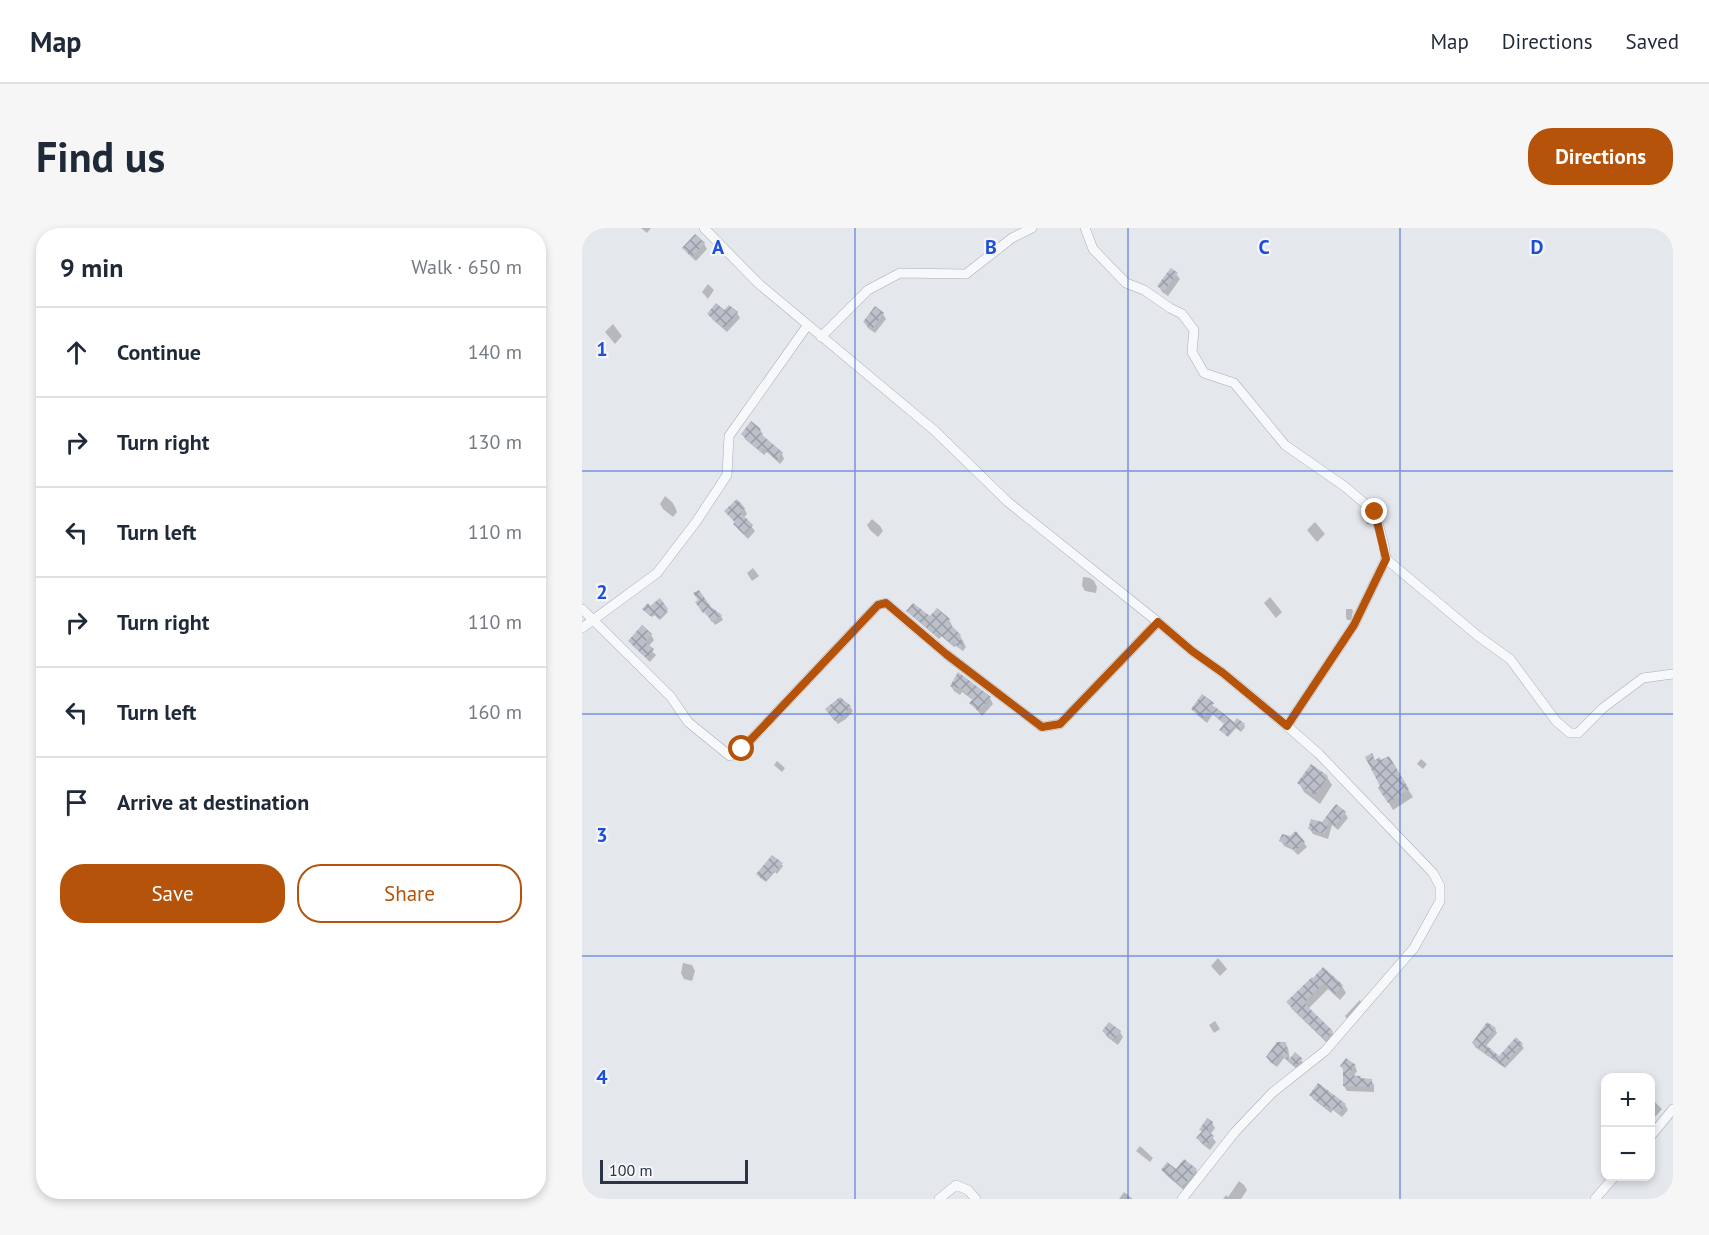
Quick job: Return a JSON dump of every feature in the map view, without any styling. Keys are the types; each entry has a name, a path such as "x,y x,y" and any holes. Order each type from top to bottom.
{"street":[{"path":"704,228 759,284 935,431 1008,502 1192,651 1223,673 1319,754 1433,873 1440,886 1440,901 1414,948 1325,1051 1272,1093 1235,1132 1182,1199"},
{"path":"821,337 868,290 900,273 966,274 1012,238 1032,228"},
{"path":"1085,228 1093,249 1126,283 1144,290 1182,314 1194,330 1192,352 1204,373 1234,383 1285,445 1344,486 1375,512 1386,559 1478,636 1510,659 1556,721 1570,733 1578,733 1603,708 1643,678 1673,674"},
{"path":"582,628 657,573 696,522 727,475 729,436 807,326"},
{"path":"1287,726 1354,625 1386,559"},
{"path":"582,609 671,697 688,722 730,756 742,749 878,605 886,603 946,654 1042,727 1060,724 1158,622"},
{"path":"1655,1131 1673,1109"},
{"path":"1595,1199 1611,1181"},
{"path":"939,1199 956,1185 968,1190 976,1199"}],"building":[{"path":"695,234 705,243 692,257 682,248"},
{"path":"1171,268 1178,273 1164,291 1157,286"},
{"path":"716,303 724,310 729,305 738,312 724,328 707,314"},
{"path":"875,306 884,313 872,329 863,322"},
{"path":"751,421 761,429 759,432 783,453 777,460 763,448 761,452 741,434"},
{"path":"737,499 745,508 740,512 753,525 744,534 724,511"},
{"path":"699,590 711,607 722,615 712,622 695,602 698,600 693,593"},
{"path":"660,598 668,609 658,619 653,613 650,616 642,609 648,603 650,606"},
{"path":"913,603 930,616 937,608 950,619 948,622 961,635 959,638 964,642 960,648 938,633 936,635 906,611"},
{"path":"642,625 652,634 645,642 654,649 647,658 628,641"},
{"path":"958,672 991,697 978,711 969,703 973,699 959,687 957,690 950,686"},
{"path":"1202,694 1214,703 1203,719 1191,709"},
{"path":"840,697 851,706 835,721 825,709"},
{"path":"1214,706 1234,722 1237,718 1245,724 1240,730 1235,726 1227,736 1219,730 1224,724 1209,711"},
{"path":"1372,753 1375,760 1389,756 1409,789 1388,803 1378,788 1380,786 1365,757"},
{"path":"1311,764 1328,776 1315,796 1297,783"},
{"path":"1336,804 1346,812 1335,826 1329,821 1325,834 1308,829 1311,819 1322,822"},
{"path":"1296,831 1305,842 1295,851 1289,845 1279,841 1282,834 1290,836"},
{"path":"772,855 783,863 765,881 756,874"},
{"path":"1323,967 1343,985 1335,994 1324,983 1304,1003 1333,1031 1326,1040 1286,1002"},
{"path":"1109,1022 1121,1031 1114,1040 1102,1031"},
{"path":"1487,1022 1496,1028 1484,1043 1499,1056 1516,1037 1523,1044 1503,1066 1472,1043"},
{"path":"1277,1042 1286,1042 1288,1060 1281,1054 1274,1064 1266,1057"},
{"path":"1295,1052 1303,1059 1295,1066 1288,1060"},
{"path":"1346,1058 1356,1065 1348,1075 1372,1079 1372,1087 1343,1086 1343,1069 1340,1066"},
{"path":"1318,1083 1346,1104 1339,1113 1330,1107 1328,1109 1309,1095"},
{"path":"1207,1118 1213,1122 1208,1131 1214,1136 1206,1146 1196,1138 1202,1131 1199,1130"},
{"path":"1184,1159 1197,1169 1183,1187 1161,1170 1167,1162 1176,1169"}],"route":[{"path":"742,749 878,605 886,603 946,654 1042,727 1060,724 1158,622 1287,726 1354,625 1386,559 1375,512"}]}
